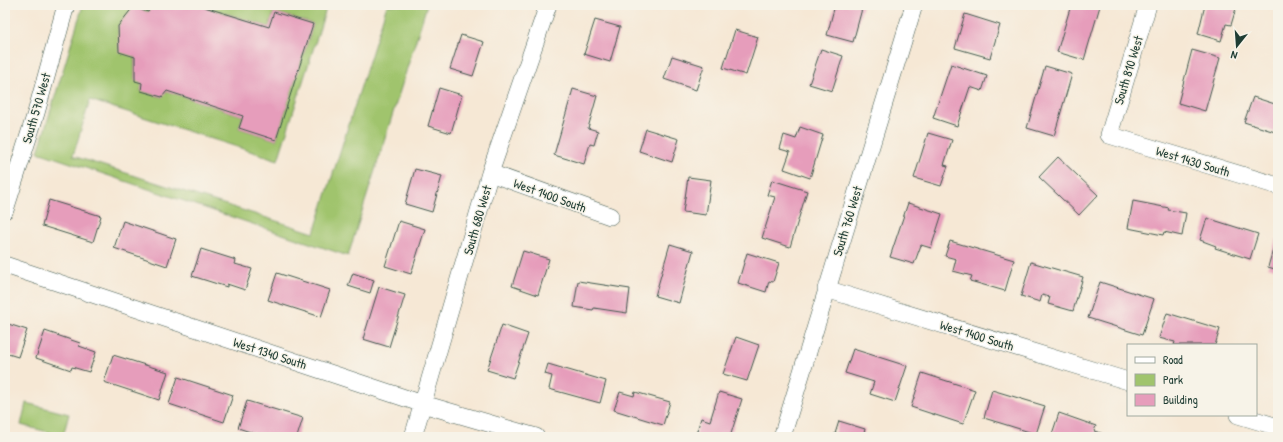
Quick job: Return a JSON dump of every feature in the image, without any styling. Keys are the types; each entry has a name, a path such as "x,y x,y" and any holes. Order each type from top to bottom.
{"street":[{"name":"South 570 West","path":"5,210 36,114 66,5"},
{"name":"South 680 West","path":"413,437 490,173 548,5"},
{"name":"South 760 West","path":"782,437 914,5"},
{"name":"South 810 West","path":"1109,135 1148,5"},
{"name":"West 1430 South","path":"1109,135 1278,186"},
{"name":"West 1400 South","path":"490,173 610,216"},
{"name":"West 1340 South","path":"5,265 423,404 536,437"},
{"name":"West 1400 South","path":"826,289 1127,382"},
{"path":"1241,416 1278,427"}],"green space":[{"path":"83,5 152,5 148,12 133,7 135,80 142,83 141,91 162,97 167,91 243,116 239,128 276,140 313,24 274,12 269,27 198,5 312,5 326,9 278,160 90,100 73,156 314,233 387,5 427,5 348,256 38,152"},
{"path":"26,403 69,414 63,436 21,425"}],"building":[{"path":"5,5 8,5 5,16"},
{"path":"152,5 198,5 269,27 274,12 313,24 276,140 239,128 243,116 167,91 162,97 141,91 142,83 135,81 135,57 119,52 118,26 133,7 148,12"},
{"path":"835,5 863,5 853,42 827,35"},
{"path":"1071,5 1100,6 1084,60 1057,52"},
{"path":"1205,5 1237,5 1231,25 1226,24 1221,41 1198,34"},
{"path":"965,14 1000,25 990,58 955,48"},
{"path":"595,20 620,27 610,62 584,54"},
{"path":"735,30 758,37 746,75 723,68"},
{"path":"461,35 484,42 473,76 450,69"},
{"path":"821,49 843,56 832,91 809,84"},
{"path":"1192,50 1220,58 1205,111 1178,103"},
{"path":"672,56 704,66 696,90 664,79"},
{"path":"951,64 987,76 982,91 970,87 957,126 933,118"},
{"path":"1045,66 1072,74 1054,136 1027,128"},
{"path":"439,88 462,95 451,133 428,126"},
{"path":"573,89 597,96 588,128 598,131 594,145 590,144 584,164 554,155"},
{"path":"1253,97 1278,105 1278,133 1244,122"},
{"path":"800,127 823,135 810,178 784,169 790,152 780,149 784,135 796,139"},
{"path":"646,129 679,139 672,162 639,151"},
{"path":"928,133 952,140 944,165 948,166 941,186 914,178"},
{"path":"1058,157 1098,195 1079,215 1039,177"},
{"path":"415,169 442,176 432,212 405,204"},
{"path":"688,177 711,180 706,215 683,212"},
{"path":"772,180 807,191 790,247 762,238 775,197 767,195"},
{"path":"49,200 101,216 93,242 42,226"},
{"path":"1133,201 1186,213 1182,236 1164,232 1163,235 1128,228"},
{"path":"908,203 942,214 931,248 921,245 914,264 890,257"},
{"path":"1207,218 1258,234 1250,259 1215,248 1216,246 1200,240"},
{"path":"123,221 176,239 167,266 114,248"},
{"path":"399,221 425,229 411,274 385,266"},
{"path":"1276,239 1278,240 1278,270 1268,267"},
{"path":"950,241 1014,260 1005,291 970,281 972,276 953,271 956,259 945,256"},
{"path":"670,244 693,251 679,303 655,296"},
{"path":"201,249 236,260 235,264 252,269 245,290 227,284 227,287 192,276"},
{"path":"523,251 549,259 538,295 512,286"},
{"path":"747,253 779,263 773,282 769,281 766,292 738,283"},
{"path":"1031,262 1083,277 1073,311 1048,304 1050,297 1042,295 1040,302 1021,296"},
{"path":"277,273 330,290 321,317 268,300"},
{"path":"353,273 374,280 370,293 348,286"},
{"path":"578,281 630,289 627,313 594,308 593,310 574,307"},
{"path":"1100,282 1154,299 1142,335 1088,318"},
{"path":"379,287 405,295 389,347 363,339"},
{"path":"1167,313 1220,329 1215,344 1174,344 1175,342 1159,338"},
{"path":"5,323 27,330 18,357 5,353"},
{"path":"502,325 528,334 513,378 487,370"},
{"path":"45,331 80,343 79,346 96,352 89,372 72,367 71,370 36,358"},
{"path":"736,337 759,345 747,381 723,374"},
{"path":"853,349 907,366 895,402 870,394 874,382 845,373"},
{"path":"113,355 168,372 159,400 104,382"},
{"path":"548,364 606,381 600,403 549,389 552,376 545,374"},
{"path":"922,373 975,390 963,424 911,407"},
{"path":"178,377 233,395 224,422 169,404"},
{"path":"992,390 1045,406 1036,434 984,418"},
{"path":"620,392 634,396 635,392 670,402 663,425 614,410"},
{"path":"719,392 742,399 730,437 695,437 701,418 710,421"},
{"path":"247,401 303,418 297,437 266,437 238,428"},
{"path":"1059,413 1096,426 1094,431 1114,437 1051,437"},
{"path":"839,421 865,429 863,437 834,437"}]}
